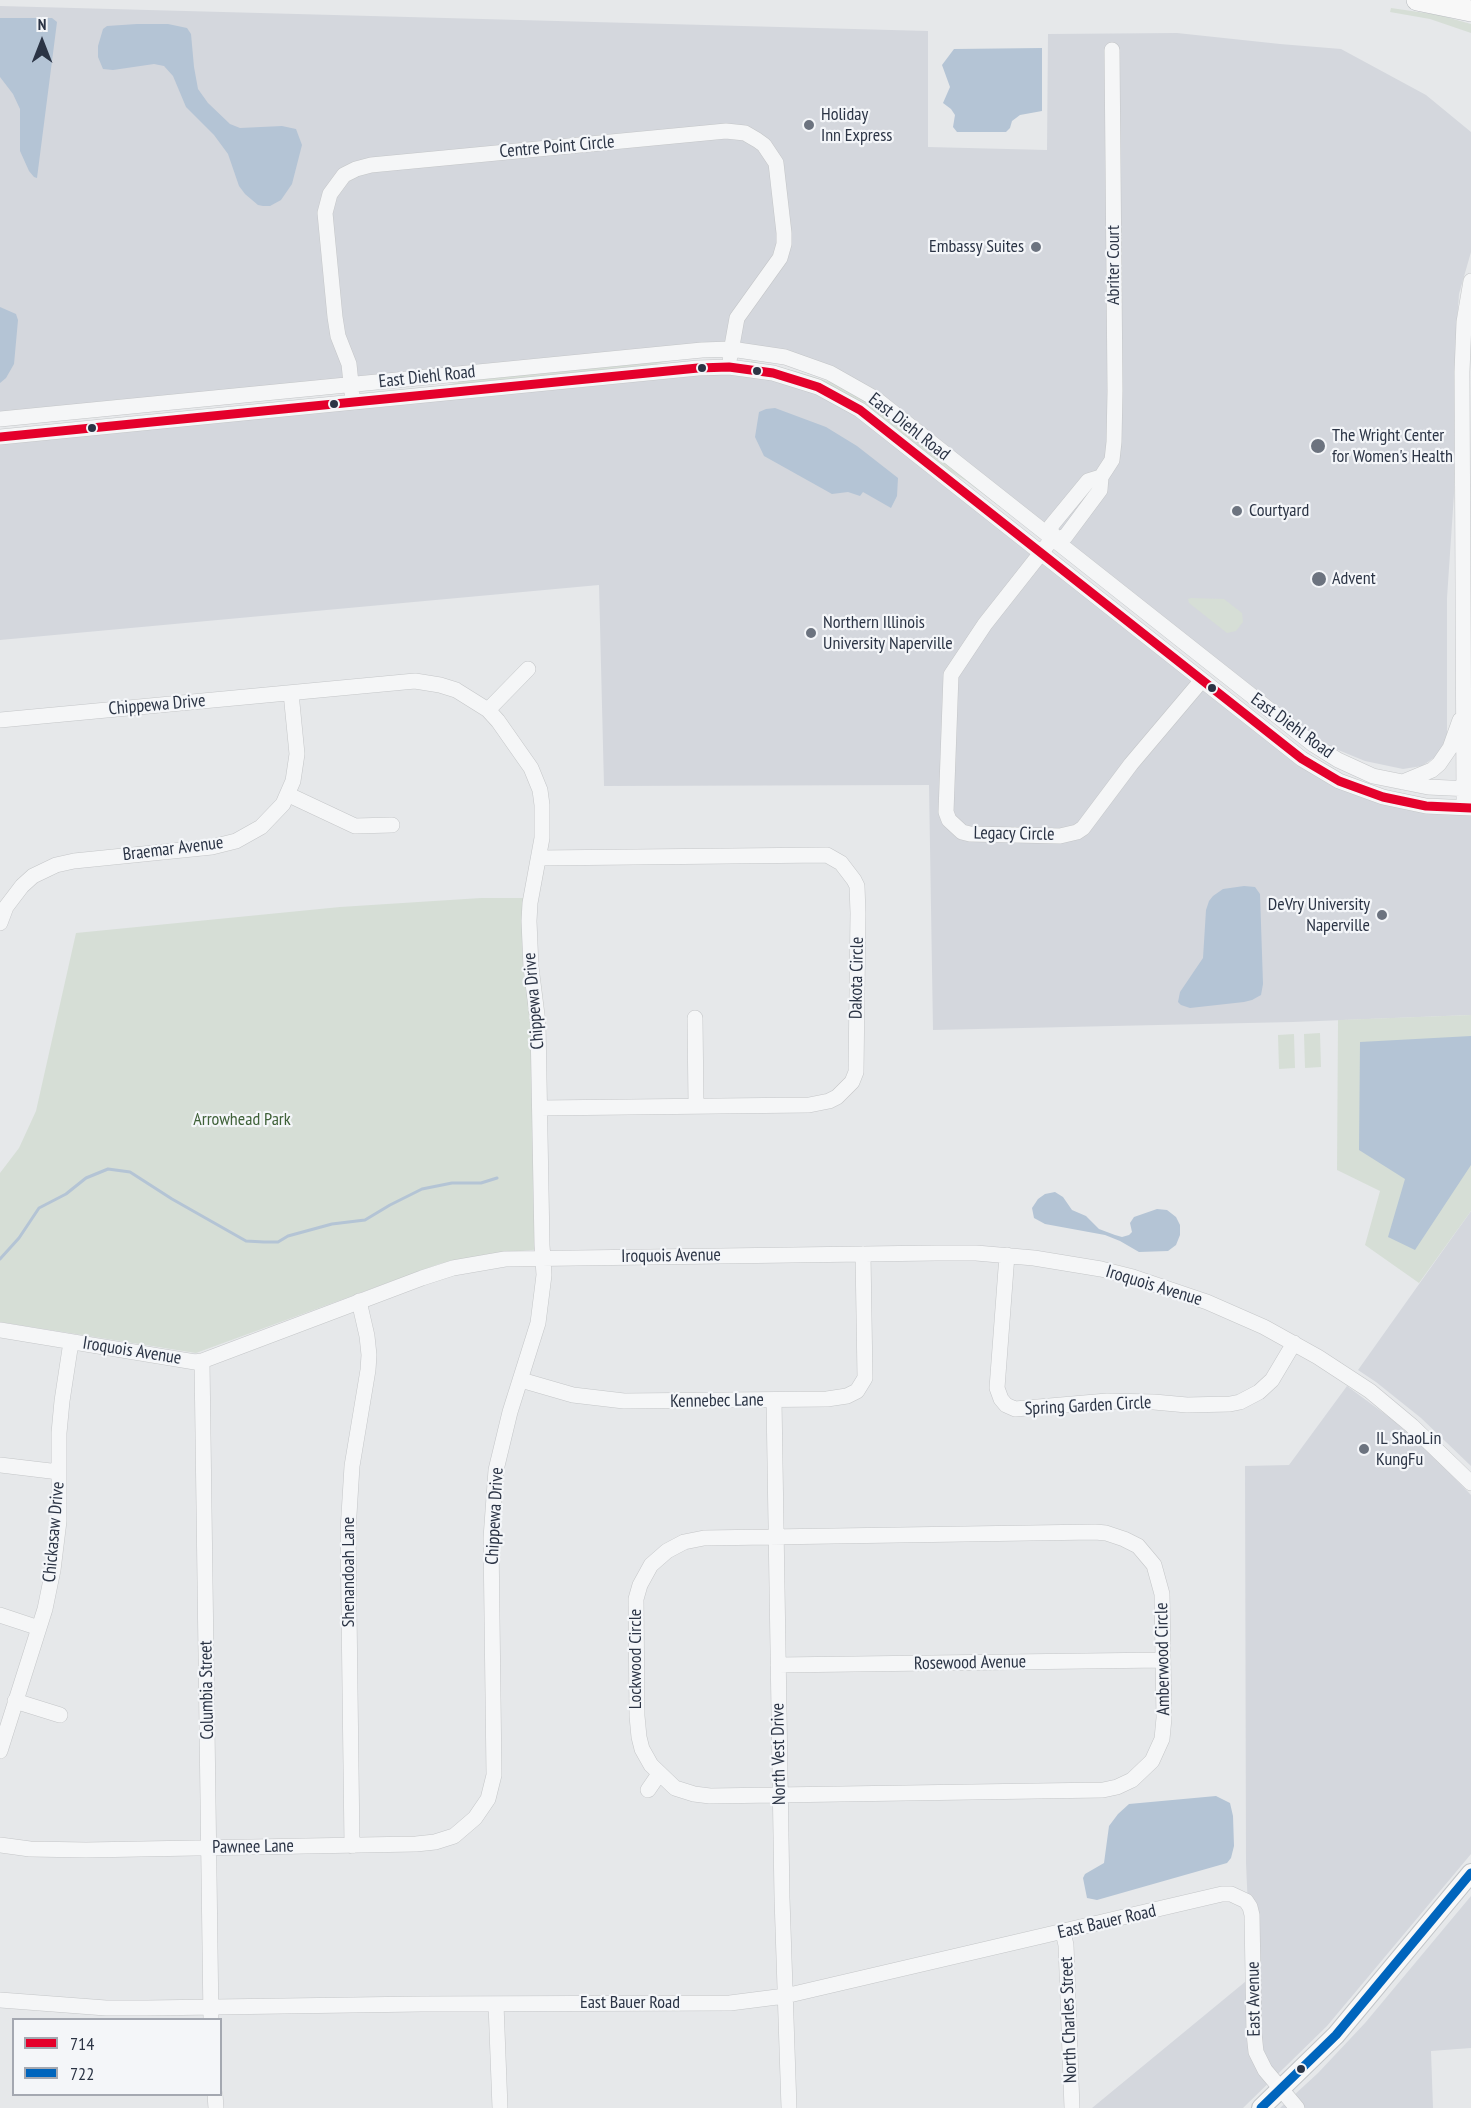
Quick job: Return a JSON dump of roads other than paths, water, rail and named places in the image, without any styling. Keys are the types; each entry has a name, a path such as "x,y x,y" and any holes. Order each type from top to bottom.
{"highway":[{"path":"1417,0 1471,11"}],"main road":[{"path":"1262,2108 1336,2035 1471,1873"}],"street":[{"name":"Abriter Court","path":"1041,553 1052,539 1051,526 1088,481 1101,477 1112,460 1114,442 1112,50"},
{"name":"Centre Point Circle","path":"353,402 347,357 338,336 334,317 325,213 332,189 348,173 371,165 726,131 745,134 757,140 764,145 776,164 784,233 780,258 737,318 729,367"},
{"path":"1468,808 1464,708 1466,372 1464,322 1471,280"},
{"name":"East Diehl Road","path":"0,419 670,353 731,349 770,354 830,373 863,390 1314,745 1373,776 1400,783 1445,789 1468,789"},
{"name":"East Diehl Road","path":"0,437 698,368 729,367 773,373 807,383 838,397 872,419 1302,759 1339,781 1366,792 1407,803 1468,808"},
{"name":"Legacy Circle","path":"1041,553 985,624 951,675 946,812 956,828 970,834 1060,836 1077,832 1083,828 1131,764 1202,680"},
{"path":"488,710 528,669"},
{"name":"Chippewa Drive","path":"0,720 415,681 456,690 488,710 525,759 537,782 543,822 529,921 531,967 538,1023 544,1275 538,1323 505,1432 493,1492 491,1538 494,1775 488,1799"},
{"name":"Braemar Avenue","path":"0,923 14,896 33,876 45,869 74,861 226,844 247,836 261,827 277,812 289,795 296,769 297,754 291,693"},
{"path":"1400,783 1432,770 1439,764 1450,748 1464,708"},
{"path":"289,795 342,822 356,826 392,825"},
{"name":"Dakota Circle","path":"539,858 827,855 841,863 854,879 857,886 858,913 856,1072 852,1082 837,1097 809,1105 540,1108"},
{"path":"695,1018 696,1105"},
{"name":"Iroquois Avenue","path":"0,1330 195,1362 453,1268 505,1259 967,1253 1007,1256 1101,1269 1170,1288 1228,1310 1294,1343 1370,1391 1412,1426 1471,1483"},
{"name":"Kennebec Lane","path":"521,1380 573,1395 624,1401 841,1398 857,1391 865,1378 863,1254"},
{"name":"Spring Garden Circle","path":"1007,1256 997,1388 1006,1406 1015,1409 1107,1401 1187,1405 1240,1402 1259,1392 1272,1380 1294,1343"},
{"name":"Shenandoah Lane","path":"352,1846 348,1531 353,1453 369,1354 359,1301"},
{"name":"Chickasaw Drive","path":"0,1751 39,1628 57,1548 59,1433 71,1342"},
{"name":"Columbia Street","path":"202,1361 211,2013"},
{"name":"North Vest Drive","path":"774,1400 780,1795 789,2108"},
{"path":"0,1465 59,1472"},
{"name":"Amberwood Circle","path":"776,1537 1095,1532 1115,1536 1138,1546 1154,1564 1162,1594 1164,1719 1160,1747 1142,1773 1117,1787 1102,1790 780,1795"},
{"name":"Lockwood Circle","path":"776,1537 704,1538 684,1542 667,1551 651,1565 640,1585 635,1607 639,1737 651,1765 675,1788 694,1794 710,1796 780,1795"},
{"path":"0,1615 39,1628"},
{"name":"Rosewood Avenue","path":"778,1665 1162,1660"},
{"path":"15,1701 60,1714"},
{"path":"648,1790 659,1774"},
{"name":"Pawnee Lane","path":"0,1845 76,1850 416,1844 445,1839 459,1833 483,1809 488,1799"},
{"name":"East Bauer Road","path":"0,2000 211,2013 496,2004 730,2003 785,1996 1222,1894 1232,1894 1246,1901"},
{"name":"East Avenue","path":"1246,1901 1252,1915 1254,2044 1265,2070 1297,2108"},
{"name":"North Charles Street","path":"1063,1932 1067,1952 1072,2108"},
{"path":"496,2004 500,2108"}],"water":[{"path":"0,18 52,18 57,22 37,178 29,171 20,151 20,109 13,94 0,77"},
{"path":"168,24 187,28 191,34 198,89 208,103 230,124 240,128 282,126 296,129 302,145 292,184 281,200 270,206 263,206 258,205 245,194 239,186 228,154 214,135 186,107 173,76 164,66 154,64 113,70 103,69 98,57 98,46 103,29 107,26"},
{"path":"1042,48 1042,111 1020,115 1012,121 1006,132 957,132 953,127 955,115 943,103 950,87 942,65 954,49"},
{"path":"0,307 16,314 18,320 14,364 6,378 0,383"},
{"path":"775,408 826,427 857,446 898,478 897,496 891,508 863,492 860,496 848,492 832,494 764,456 755,437 759,412"},
{"path":"1255,887 1260,894 1263,984 1261,995 1244,1002 1190,1008 1181,1005 1178,1002 1180,992 1203,958 1206,910 1209,901 1223,889"},
{"path":"1471,1036 1471,1165 1415,1250 1388,1237 1405,1179 1359,1150 1360,1042"},
{"path":"1055,1192 1063,1197 1072,1210 1086,1216 1099,1229 1115,1235 1122,1237 1129,1235 1132,1232 1130,1223 1134,1217 1157,1209 1167,1210 1176,1217 1180,1225 1180,1235 1176,1245 1168,1251 1139,1252 1105,1235 1045,1224 1034,1218 1032,1208 1045,1194"},
{"path":"1216,1796 1230,1803 1233,1816 1234,1846 1227,1863 1097,1900 1087,1898 1083,1878 1085,1874 1104,1863 1109,1826 1129,1804"}],"waterway":[{"path":"0,1259 19,1238 39,1208 66,1194 86,1178 108,1169 130,1172 246,1241 264,1242 278,1242 288,1236 332,1224 365,1220 422,1189 452,1183 481,1183 497,1178"}],"place":[{"name":"Holiday Inn Express","path":"809,125"},
{"name":"Embassy Suites","path":"1036,247"},
{"name":"The Wright Center for Women's Health","path":"1318,446"},
{"name":"Courtyard","path":"1237,511"},
{"name":"Advent","path":"1319,579"},
{"name":"Northern Illinois University Naperville","path":"811,633"},
{"name":"DeVry University Naperville","path":"1382,915"},
{"name":"IL ShaoLin KungFu","path":"1364,1449"}],"park label":[{"name":"Arrowhead Park","path":"242,1120"}]}
